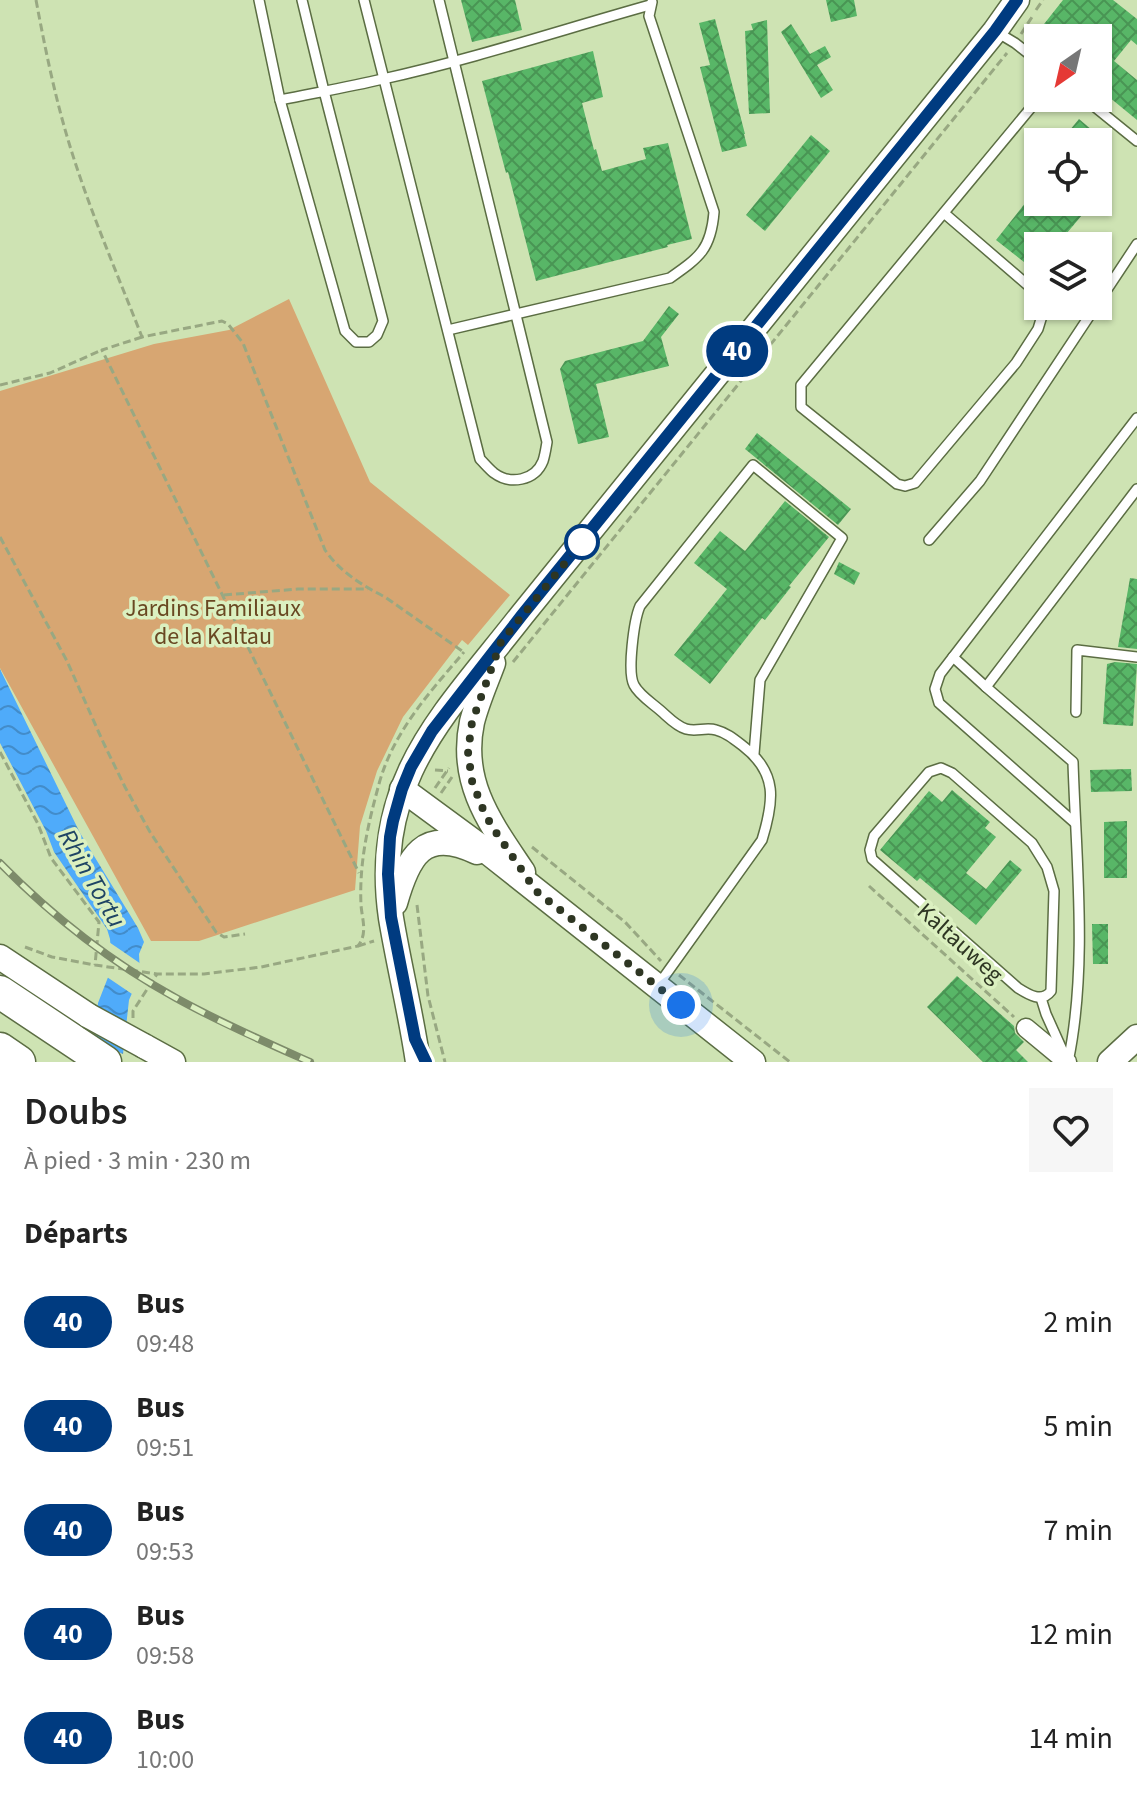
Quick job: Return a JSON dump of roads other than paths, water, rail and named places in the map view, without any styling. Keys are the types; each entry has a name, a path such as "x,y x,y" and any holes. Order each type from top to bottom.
{"highway":[{"path":"0,992 96,1056"},
{"path":"0,1049 19,1062"}],"street":[{"path":"426,1062 416,1051 391,917 388,874 390,837 411,767 432,731 501,642 1005,37 1015,1"},
{"path":"501,642 472,722 469,767 484,812 536,891"},
{"path":"402,789 536,891"},
{"path":"391,917 412,859 424,848 442,843 460,845 480,853 664,978 753,1062"},
{"path":"10,951 89,1016 173,1062"},
{"path":"1026,1028 1067,1062"},
{"path":"1110,1062 1137,1037"}],"lane":[{"path":"259,0 280,100 345,331 356,342 369,342 377,335 383,321 302,0"},
{"path":"364,0 480,459 503,479 516,481 530,476 543,464 547,442 439,0"},
{"path":"280,100 454,61 652,2 649,16 714,212 712,233 705,248 692,263 670,278 448,330"},
{"path":"1005,37 1024,51"},
{"path":"1027,112 801,385 801,407 897,484 905,486 915,483 1016,363 1041,320"},
{"path":"1101,112 1137,141"},
{"path":"944,213 1024,282"},
{"path":"1112,282 1137,244"},
{"path":"929,540 980,481 1087,320"},
{"path":"1075,823 939,703 935,689 940,674 1137,418"},
{"path":"664,978 762,840 772,794 768,774 754,754 728,734 712,728 689,730 678,726 636,689 631,679 634,620 640,606 753,465 842,538 760,680 754,754"},
{"path":"986,687 1137,489"},
{"path":"1076,712 1077,650 1137,657"},
{"path":"953,657 1073,762 1078,969 1075,1028 1067,1062"},
{"path":"941,768 952,773 1032,843 1047,867 1054,891 1051,991 1041,998 1029,996 1018,988 872,859 870,850 874,836 929,772 941,768"},
{"path":"1041,998 1067,1062"}],"water":[{"name":"Rhin Tortu","path":"0,669 80,833 144,942 139,954 140,975 129,1000 123,1054 95,1041 98,1003 112,967 107,929 54,852 0,743"}],"railway":[{"path":"0,863 61,920 128,969 242,1032 310,1062"}],"park label":[{"name":"Jardins Familiaux de la Kaltau","path":"213,622"}]}
